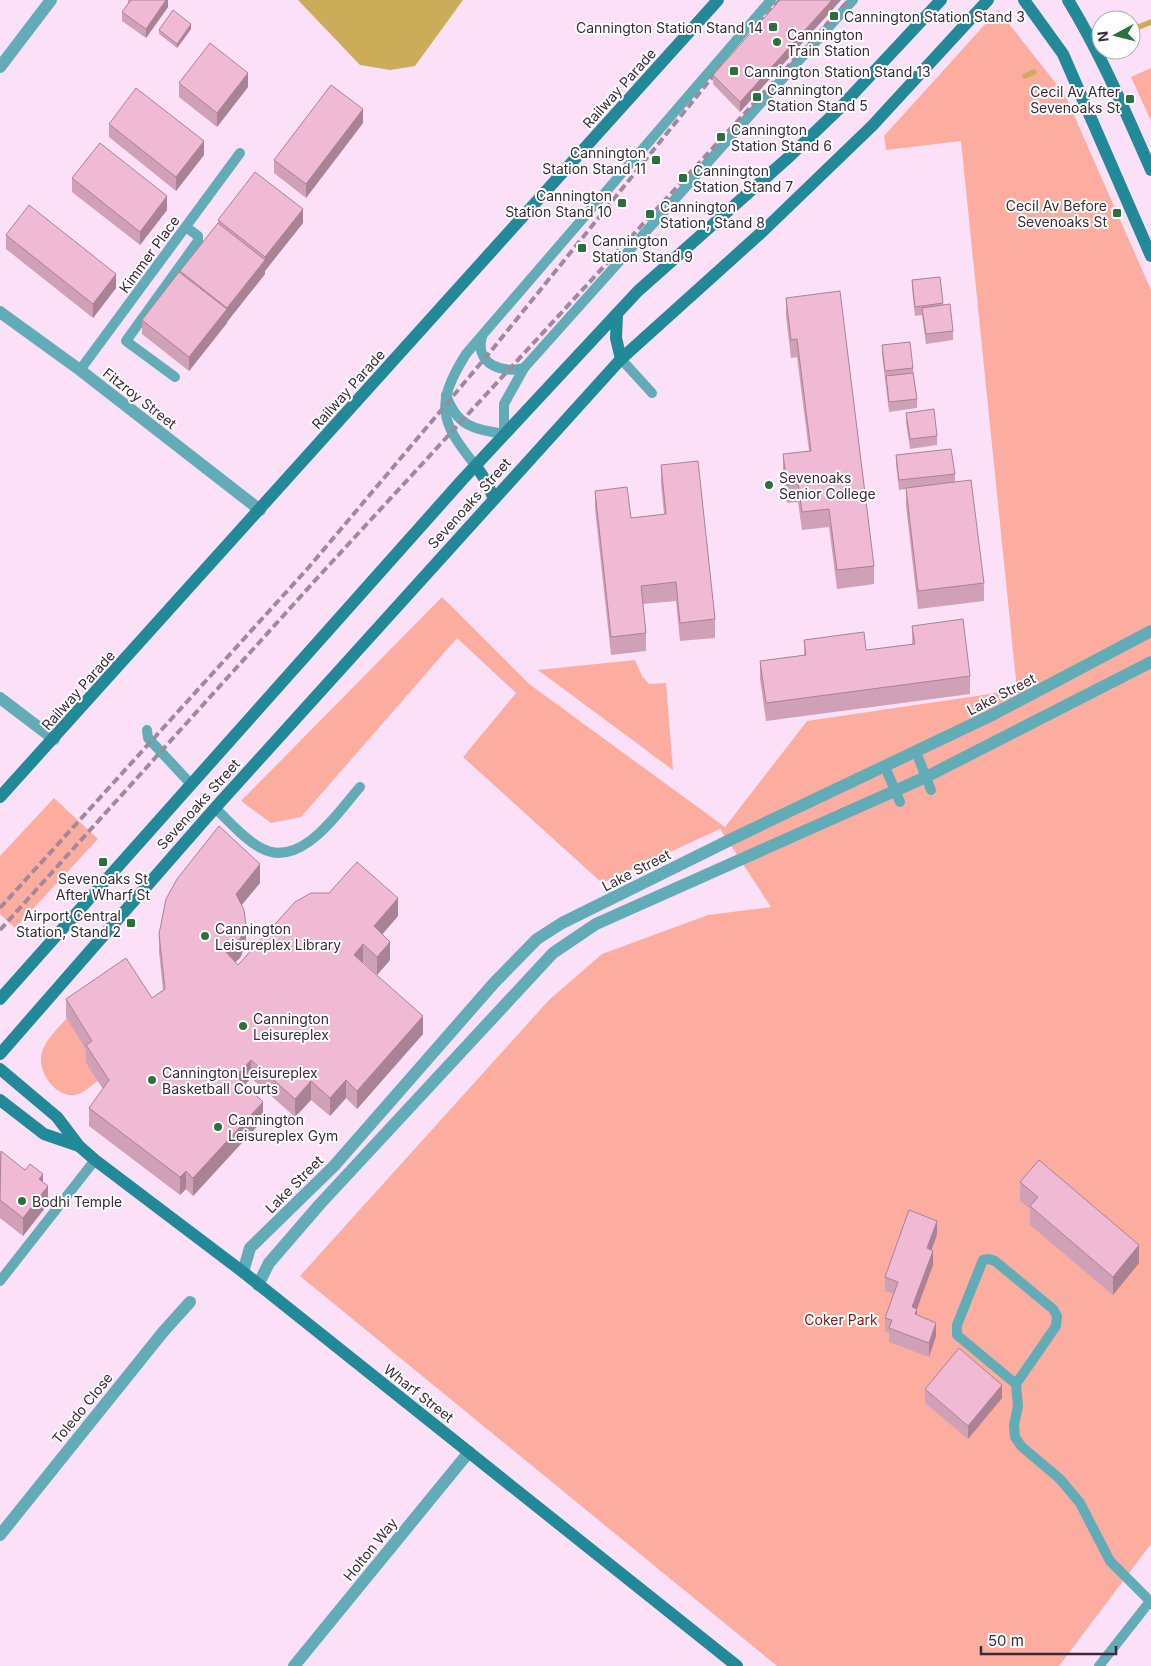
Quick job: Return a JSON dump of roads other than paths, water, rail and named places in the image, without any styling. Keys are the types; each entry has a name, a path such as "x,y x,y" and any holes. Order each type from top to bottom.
{"main road":[{"name":"Railway Parade","path":"0,797 718,0"},
{"name":"Sevenoaks Street","path":"0,999 190,783 504,434 638,291 790,156 840,108 941,0"},
{"name":"Sevenoaks Street","path":"0,1054 215,808 621,359 763,231 872,126 988,0"},
{"path":"1024,0 1063,54 1151,256"},
{"path":"1068,0 1081,22 1151,170"},
{"path":"617,314 616,338 621,359"},
{"path":"476,466 486,481 494,499"},
{"name":"Wharf Street","path":"0,1069 56,1117 79,1146 95,1160 243,1272 737,1666"},
{"name":"Wharf Street","path":"0,1100 44,1134 79,1146"}],"street":[{"path":"0,66 51,0"},
{"name":"Fitzroy Street","path":"0,312 80,370 260,510"},
{"name":"Lake Street","path":"243,1272 250,1248 334,1166 494,983 537,939 562,923 1079,671 1151,631"},
{"path":"258,1285 268,1263 320,1204 553,953 596,924 898,796 926,777 1151,662"},
{"path":"0,698 54,739"},
{"name":"Toledo Close","path":"0,1535 162,1332 190,1302"},
{"name":"Holton Way","path":"294,1666 469,1452"}],"lane":[{"path":"476,466 459,445 448,427 444,408 446,395 455,372 483,336 771,0"},
{"path":"446,395 450,405 463,423 475,428 504,434 504,404 524,368 853,0"},
{"name":"Kimmer Place","path":"80,370 240,153"},
{"path":"175,377 126,341 198,241 198,236 186,227"},
{"path":"483,336 481,342 482,355 491,365 505,371 524,368"},
{"path":"621,359 652,393"},
{"path":"147,730 148,738 169,756 190,783"},
{"path":"916,752 931,790"},
{"path":"885,767 898,796"},
{"path":"215,808 260,848 272,852 285,853 309,844 360,787"},
{"path":"0,1281 95,1160"},
{"path":"1016,1384 961,1339 955,1331 979,1266 983,1260 995,1261 1053,1309 1057,1316 1056,1326 1016,1384 1018,1406 1014,1425 1015,1437 1021,1446 1060,1479 1080,1503 1110,1561 1151,1600 1100,1666"}],"waterway":[{"path":"1141,26 1151,22"},
{"path":"1025,76 1034,72"}],"railway":[{"path":"759,24 780,0"},
{"path":"0,930 320,575 849,0"},
{"path":"0,908 309,567 491,351 722,65"}],"place":[{"name":"Cannington Station Stand 3","path":"834,16"},
{"name":"Cannington Station Stand 14","path":"773,27"},
{"name":"Cannington Train Station","path":"777,42"},
{"name":"Cannington Station Stand 13","path":"734,71"},
{"name":"Cannington Station Stand 5","path":"757,97"},
{"name":"Cecil Av After Sevenoaks St","path":"1130,99"},
{"name":"Cannington Station Stand 6","path":"721,137"},
{"name":"Cannington Station Stand 11","path":"656,160"},
{"name":"Cannington Station Stand 7","path":"683,178"},
{"name":"Cannington Station Stand 10","path":"622,203"},
{"name":"Cecil Av Before Sevenoaks St","path":"1117,213"},
{"name":"Cannington Station, Stand 8","path":"650,214"},
{"name":"Cannington Station Stand 9","path":"582,248"},
{"name":"Sevenoaks Senior College","path":"769,485"},
{"name":"Sevenoaks St After Wharf St","path":"103,862"},
{"name":"Airport Central Station, Stand 2","path":"131,923"},
{"name":"Cannington Leisureplex Library","path":"205,936"},
{"name":"Cannington Leisureplex","path":"243,1026"},
{"name":"Cannington Leisureplex Basketball Courts","path":"152,1080"},
{"name":"Cannington Leisureplex Gym","path":"218,1127"},
{"name":"Bodhi Temple","path":"22,1201"}],"park label":[{"name":"Coker Park","path":"841,1319"}]}
